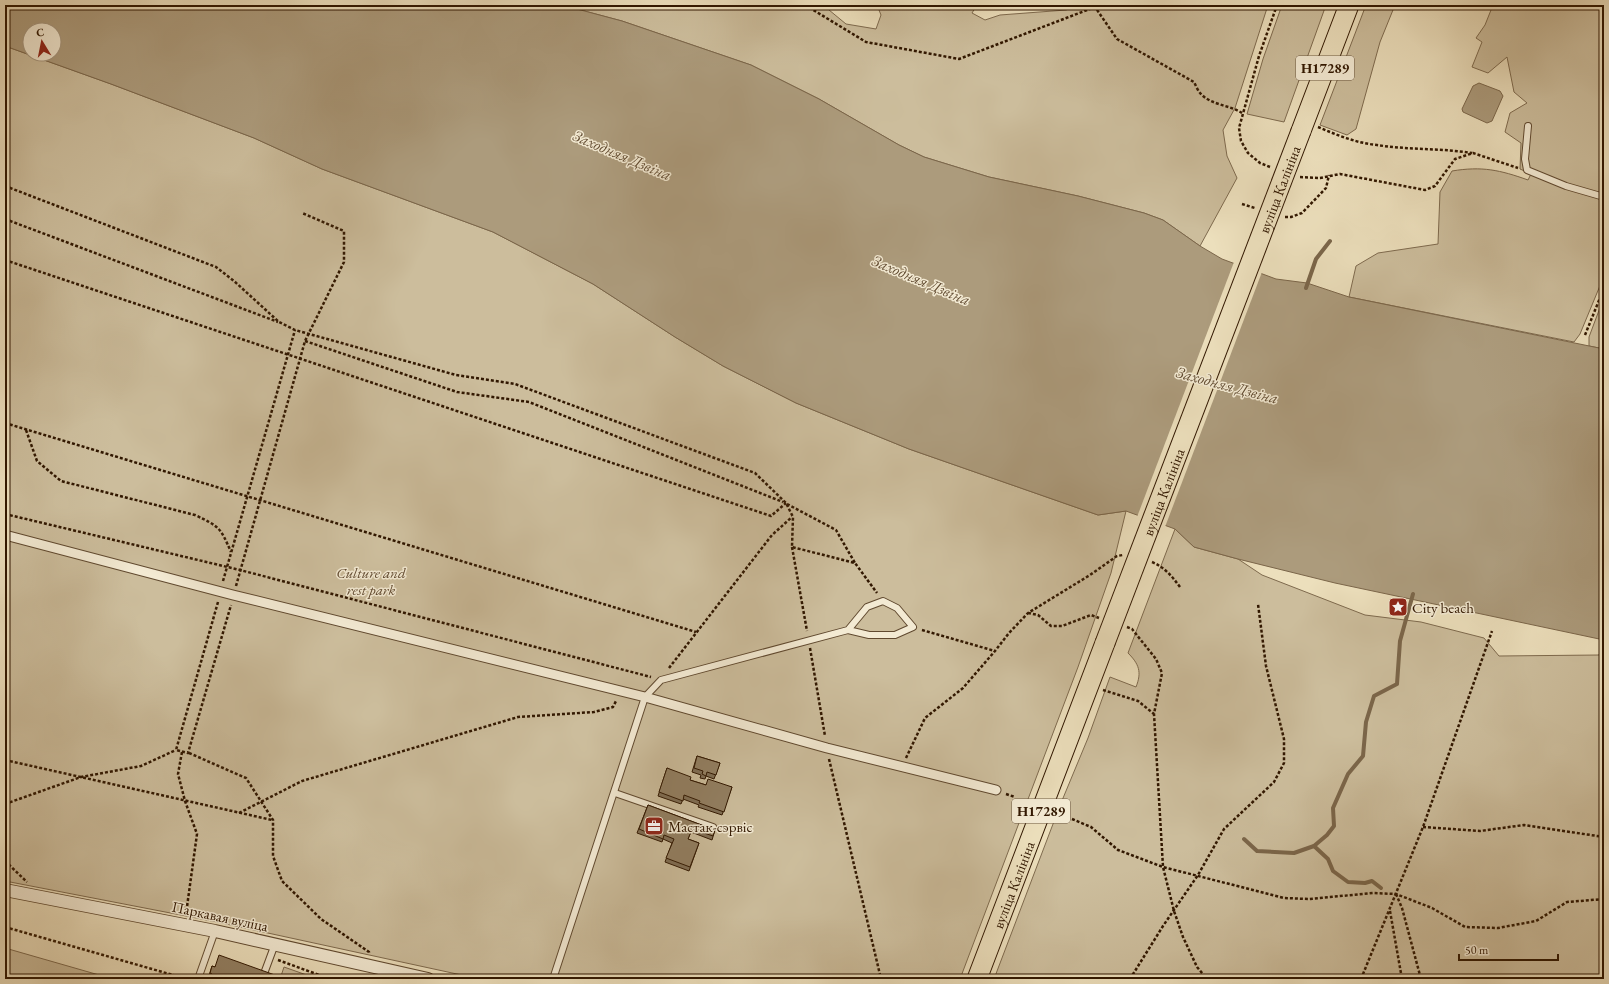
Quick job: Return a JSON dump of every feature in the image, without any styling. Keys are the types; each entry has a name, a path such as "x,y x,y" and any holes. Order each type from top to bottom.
{"main road":[{"name":"вуліца Калініна","path":"977,979 1105,643 1310,129 1349,5"}],"street":[{"path":"5,535 220,592 645,697 827,748 996,790"},
{"name":"Паркавая вуліца","path":"5,890 215,931 428,979"}],"lane":[{"path":"1528,126 1525,159 1527,170 1566,186 1604,197"},
{"path":"553,979 615,793 645,697 660,680 809,640 848,630 869,635 895,635 914,627 898,608 882,601 867,607 848,630"},
{"path":"615,793 713,827"},
{"path":"198,979 215,931"},
{"path":"262,979 275,944"}],"path":[{"path":"805,5 866,42 959,59 1095,7 1117,39 1194,82 1202,94 1218,104 1235,108 1242,113"},
{"path":"1274,168 1260,163 1248,153 1241,141 1239,128 1259,56 1277,5"},
{"path":"1310,129 1377,145 1452,150 1473,153 1527,170"},
{"path":"1295,176 1302,178 1320,178 1340,174 1425,190 1435,186 1455,159 1473,153"},
{"path":"1280,217 1291,217 1302,213 1326,188 1329,175"},
{"path":"5,186 216,267 234,281 279,322"},
{"path":"1242,204 1261,210"},
{"path":"188,753 305,341 344,262 344,231 302,213"},
{"path":"5,219 279,322 295,330 456,375 515,384 755,473 786,503 792,517 792,547 827,748 881,979"},
{"path":"5,260 772,516 786,503"},
{"path":"1585,335 1604,288"},
{"path":"176,750 287,353 295,330"},
{"path":"305,341 457,392 529,402 786,503 836,530 855,563 882,601"},
{"path":"5,423 696,632"},
{"path":"26,429 37,461 61,481 195,515 210,522 221,530 231,553"},
{"path":"5,514 240,570 660,680 772,534 792,517"},
{"path":"792,547 855,563"},
{"path":"903,766 925,718 963,688 995,651 1008,633 1028,613 1090,576 1117,556 1130,554"},
{"path":"1145,559 1159,565 1170,574 1180,587"},
{"path":"1130,979 1198,875 1224,829 1274,782 1284,763 1284,739 1266,666 1258,604"},
{"path":"914,627 995,651"},
{"path":"1361,979 1423,827 1492,631"},
{"path":"240,813 302,781 518,717 594,712 612,707 620,691"},
{"path":"1106,691 1138,701 1154,714"},
{"path":"1158,691 1154,714 1163,867 1174,911 1183,937 1197,967 1206,979"},
{"path":"5,804 81,777 141,766 176,750 188,753 246,778 273,820 273,856 282,881 321,919 369,952 365,965"},
{"path":"182,752 178,774 185,801 197,834 184,925"},
{"path":"5,760 273,820"},
{"path":"1072,819 1091,826 1118,850 1163,867 1284,898 1309,898 1373,893 1396,894 1432,908 1465,926 1498,928 1536,921 1567,902 1604,899"},
{"path":"1423,827 1480,831 1524,825 1604,837"},
{"path":"5,861 43,897"},
{"path":"1396,894 1402,908 1420,979"},
{"path":"1390,910 1402,979"},
{"path":"5,927 187,979"}],"green space":[{"path":"562,5 823,5 846,24 876,29 881,15 877,5 977,5 972,13 985,20 1000,15 1066,10 1079,5 1268,5 1235,108 1223,130 1227,156 1237,178 1200,246 1163,220 1144,213 1078,196 989,177 924,157 899,145 819,99 751,65 622,21"},
{"path":"1282,5 1326,5 1284,122 1247,114 1263,59"},
{"path":"1366,5 1395,5 1380,42 1356,129 1347,135 1320,125"},
{"path":"1493,5 1604,5 1604,276 1580,334 1574,342 1349,297 1356,266 1378,253 1438,244 1440,192 1452,171 1482,169 1500,171 1528,180 1531,174 1520,169 1521,143 1505,132 1510,113 1527,103 1514,92 1507,57 1488,73 1472,67 1482,42 1476,38 1485,25"},
{"name":"Culture and rest park","path":"5,46 22,52 22,62 50,62 111,84 254,138 322,169 493,232 593,284 723,366 796,403 909,449 1098,515 1126,511 1111,573 1078,667 960,979 480,979 217,922 5,881"},
{"path":"1604,297 1604,349 1589,346 1589,337"},
{"path":"1175,529 1194,547 1238,559 1262,575 1365,615 1421,622 1484,638 1499,656 1599,655 1604,640 1604,979 994,979 1061,803 1088,738 1110,677 1136,687 1139,677 1138,668 1135,661 1128,653"},
{"path":"5,948 113,979 5,979"},
{"path":"284,967 318,979 280,979"}],"water":[{"name":"Заходняя Дзвіна","path":"5,5 562,5 622,21 751,65 819,99 899,145 924,157 989,177 1078,196 1144,213 1163,220 1200,246 1222,259 1276,279 1307,283 1349,297 1604,349 1604,640 1335,583 1194,547 1175,529 1126,511 1098,515 909,449 796,403 723,366 593,284 493,232 322,169 254,138 50,62 62,62 62,22 22,22 22,52 5,46"},
{"path":"1479,83 1500,91 1503,96 1492,121 1487,123 1463,112 1462,109 1473,86"}],"pier":[{"path":"1234,262 1262,272 1165,527 1137,517"}],"building":[{"path":"697,756 720,763 716,775 707,772 706,776 702,774 703,771 694,768"},
{"path":"667,768 691,777 690,780 706,785 708,779 732,787 724,812 699,803 700,801 684,795 683,801 659,792"},
{"path":"648,805 715,830 713,836 692,829 688,839 699,843 690,867 666,858 674,839 664,835 663,839 639,829"},
{"path":"219,955 286,979 210,979 212,974 210,973 212,966 215,967"}],"waterway":[{"path":"1306,288 1316,259 1330,241"},
{"path":"1244,839 1257,851 1294,853 1314,846 1327,835 1334,826 1333,808 1348,774 1363,756 1366,722 1374,696 1397,684 1400,641 1413,594"},
{"path":"1314,846 1328,859 1333,871 1348,882 1365,883 1372,881 1381,888"}],"place":[{"name":"City beach","path":"1398,607"},
{"name":"Мастак-сэрвіс","path":"654,826"}]}
